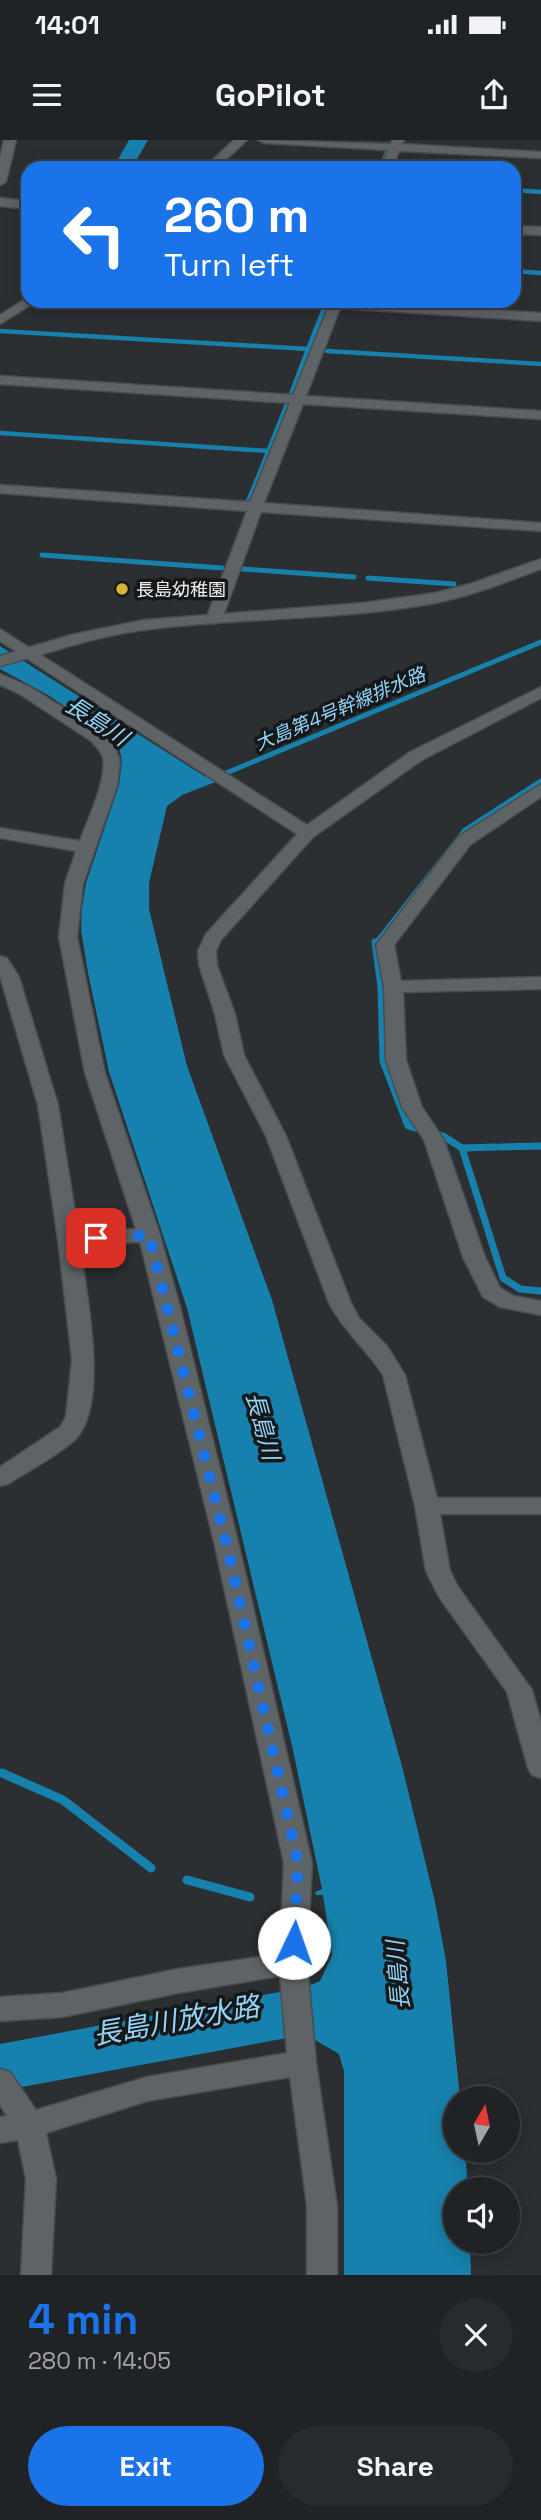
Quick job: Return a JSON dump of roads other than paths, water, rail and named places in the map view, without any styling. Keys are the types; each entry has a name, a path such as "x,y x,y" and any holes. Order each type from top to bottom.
{"street":[{"path":"0,182 10,140"},
{"path":"218,161 241,140"},
{"path":"264,141 396,144 541,155"},
{"path":"390,161 396,144"},
{"path":"0,202 21,204"},
{"path":"521,230 541,231"},
{"path":"0,320 21,307"},
{"path":"215,619 255,508 334,308"},
{"path":"409,308 541,317"},
{"path":"0,380 541,415"},
{"path":"0,489 541,527"},
{"path":"0,661 116,630 215,619 386,606 437,598 477,588 541,564"},
{"path":"0,634 307,833"},
{"path":"0,680 42,701 96,736 107,748 112,760 108,786 68,911 68,937 96,1073 149,1235 227,1546 298,1863 294,1971 301,2056 322,2206 322,2275"},
{"path":"541,692 415,756 307,833 213,938 207,951 208,965 225,1013 234,1055 276,1136 340,1303 350,1322 379,1351 394,1376 427,1506 438,1572 448,1591 519,1690 541,1768"},
{"path":"541,789 464,841 385,945 393,987 396,1060 412,1107 429,1133 474,1257 491,1292 508,1302 541,1308"},
{"path":"0,833 86,848"},
{"path":"0,962 10,977 47,1105 69,1239 83,1360 78,1417 69,1432 0,1478"},
{"path":"393,987 541,983"},
{"path":"69,1239 149,1235"},
{"path":"427,1506 541,1506"},
{"path":"0,2010 62,2005 178,1981 294,1971"},
{"path":"16,2122 147,2089 301,2056"},
{"path":"0,2081 41,2179 36,2275"}],"water":[{"path":"129,140 148,140 136,161 117,161"},
{"path":"0,646 204,776 218,781 182,795 167,806 149,883 149,909 187,1066 272,1300 403,1770 435,1902 446,1961 459,2086 443,2086 443,2163 466,2163 467,2177 443,2177 443,2254 470,2254 471,2275 344,2275 344,2071 339,2054 310,2037 298,2036 0,2091 0,2044 306,1987 320,1981 332,1955 323,1895 316,1895 315,1892 322,1889 293,1750 187,1308 109,1072 88,973 81,930 82,907 86,883 119,785 122,760 119,748 107,735 48,695 0,669"}],"waterway":[{"path":"384,161 388,149"},
{"path":"521,191 541,192"},
{"path":"521,272 541,273"},
{"path":"308,349 324,308"},
{"path":"0,331 308,349"},
{"path":"291,394 308,349"},
{"path":"327,351 541,364"},
{"path":"252,492 287,404"},
{"path":"0,433 268,451"},
{"path":"248,502 253,490"},
{"path":"42,555 222,568"},
{"path":"243,569 354,577"},
{"path":"368,578 454,584"},
{"name":"大島第4号幹線排水路","path":"219,776 541,642"},
{"path":"375,944 465,830 541,781"},
{"path":"375,944 381,987 383,1061 408,1126 443,1136 462,1148"},
{"path":"501,1147 541,1146"},
{"path":"462,1148 496,1147"},
{"path":"462,1148 503,1278 520,1289 541,1291"},
{"path":"2,1773 63,1800 151,1868"},
{"path":"187,1880 250,1897"}],"place":[{"name":"長島幼稚園","path":"122,589"}],"water label":[{"name":"長島川","path":"97,721"},
{"name":"長島川","path":"263,1426"},
{"name":"長島川","path":"398,1975"},
{"name":"長島川放水路","path":"176,2020"}]}
